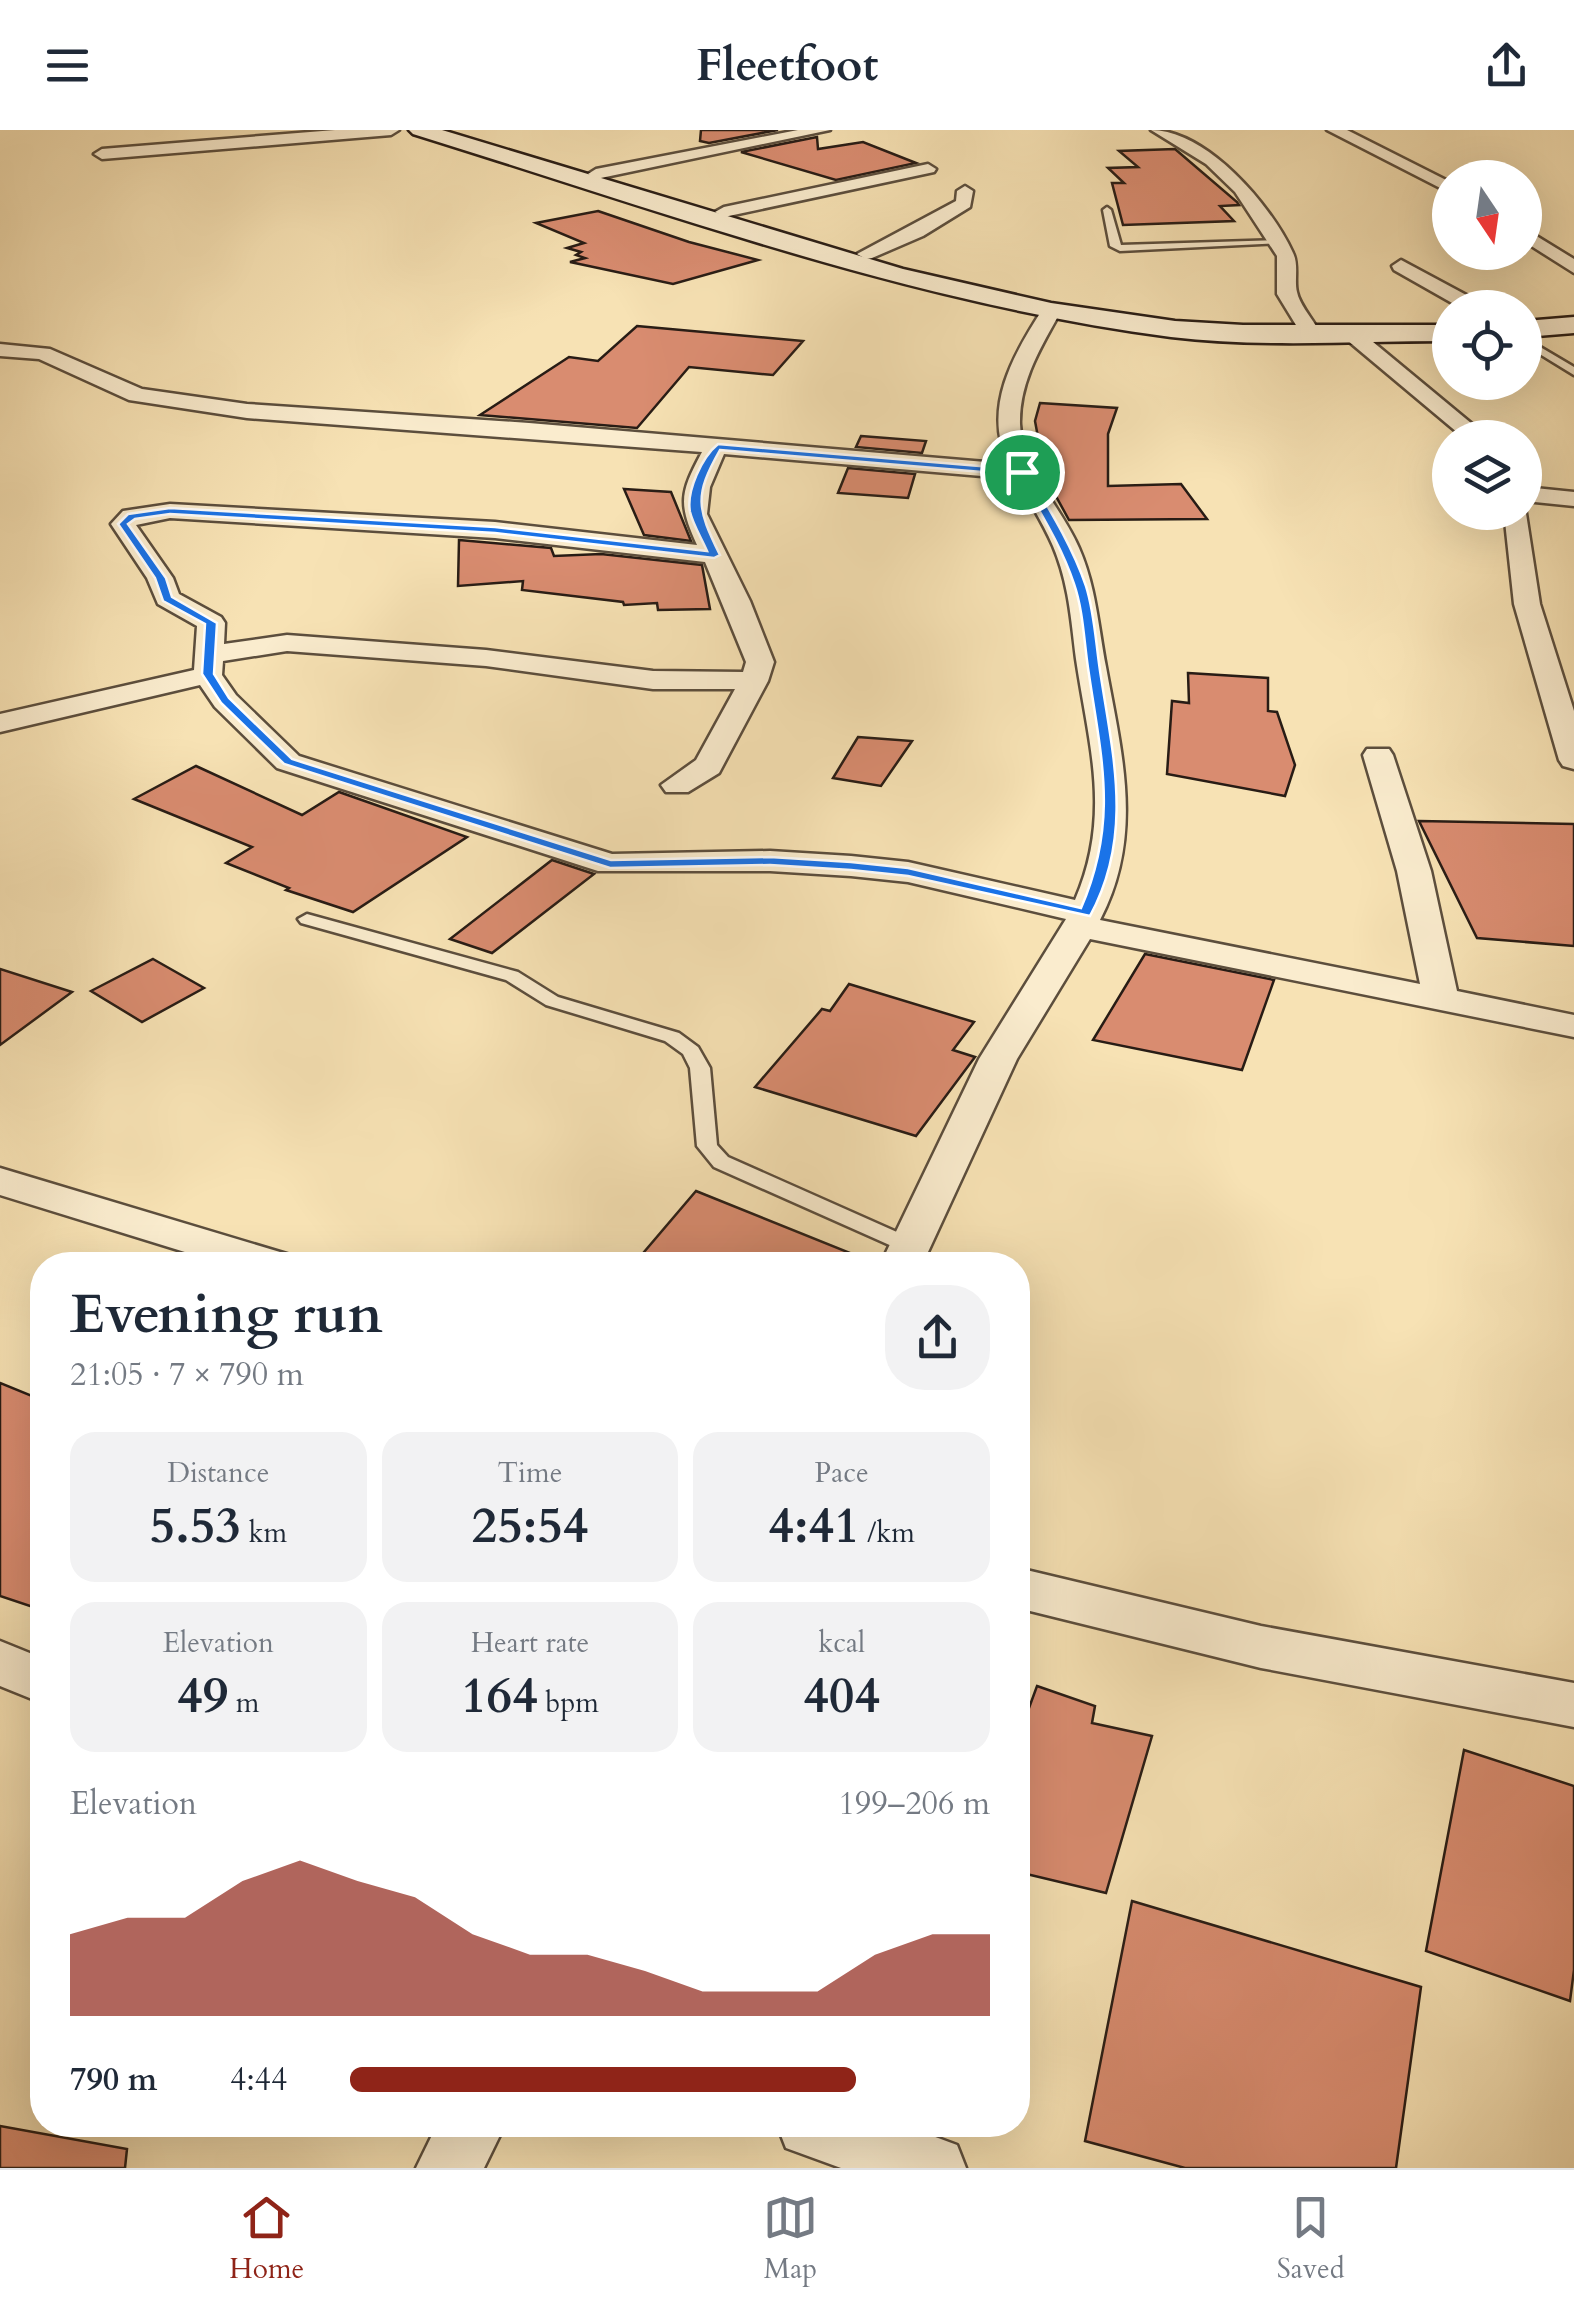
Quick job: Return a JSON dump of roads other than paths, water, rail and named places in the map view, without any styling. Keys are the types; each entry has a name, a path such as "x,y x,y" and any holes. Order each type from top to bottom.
{"main road":[{"path":"420,130 896,275 1051,312 1175,329 1354,336 1432,334"},
{"path":"451,130 866,254 1052,303 1178,319 1306,326 1432,324"},
{"path":"1542,318 1574,315"},
{"path":"1542,328 1574,325"}],"street":[{"path":"102,154 391,130"},
{"path":"596,174 822,130"},
{"path":"1159,130 1228,174 1286,256 1287,294 1306,326"},
{"path":"1335,130 1432,179"},
{"path":"724,212 928,168"},
{"path":"866,254 951,214 964,203 966,191"},
{"path":"1542,245 1574,267"},
{"path":"1401,266 1444,290"},
{"path":"907,1252 998,1058 1082,919 1105,868 1112,814 1081,588 1064,545 1022,472 1008,435 1010,396 1024,353 1051,312"},
{"path":"1354,336 1456,420"},
{"path":"0,350 43,353 136,395 247,412 1022,472"},
{"path":"677,786 708,766 754,681 760,662 695,514 694,499 702,474 718,446"},
{"path":"1542,495 1574,498"},
{"path":"714,555 495,530 170,511 132,516 123,524 160,578 167,598 211,623 209,664 225,700 288,762 610,864 770,861 908,872 1082,919 1574,1026"},
{"path":"1518,530 1526,604 1574,760"},
{"path":"0,722 287,643 486,658 653,680 754,681"},
{"path":"1378,755 1414,871 1441,1000"},
{"path":"0,1182 232,1252"},
{"path":"1030,1591 1261,1647 1574,1705"},
{"path":"0,1663 30,1676"},
{"path":"448,2168 466,2137"},
{"path":"845,2137 934,2168"}],"lane":[{"path":"1107,210 1115,246 1120,248 1278,244"},
{"path":"1542,352 1574,372"},
{"path":"307,919 512,976 552,1002 672,1036 691,1050 700,1068 707,1146 721,1162 897,1252"}]}
